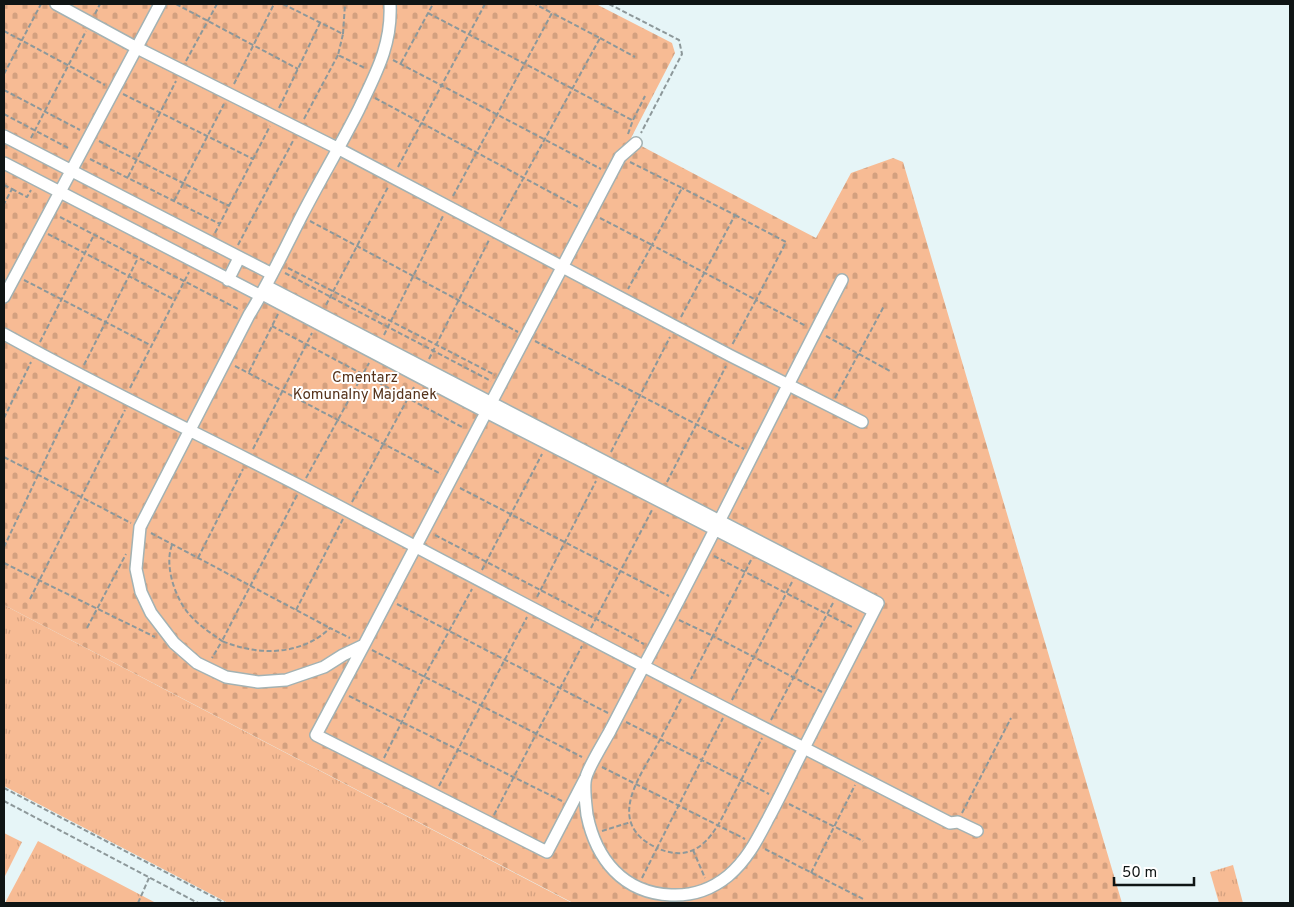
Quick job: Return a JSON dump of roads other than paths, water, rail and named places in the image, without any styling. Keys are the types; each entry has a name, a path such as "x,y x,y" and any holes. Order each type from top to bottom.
{"street":[{"path":"56,4 137,48 339,149 562,268 862,422"},
{"path":"4,298 160,4"},
{"path":"364,645 324,667 286,680 258,682 226,677 185,654 166,635 140,592 137,577 140,527 249,315 276,268 301,216 339,149 376,73 384,56 390,4"},
{"path":"4,136 236,256 276,268"},
{"path":"631,141 620,157 316,735 547,852 704,551 842,280"},
{"path":"4,163 228,280 263,292 319,319 717,525 878,603 779,799 747,856 730,874 709,888 694,893 659,894 637,887 615,871 603,856 591,834 586,806 586,777"},
{"path":"228,280 236,256"},
{"path":"263,292 283,305 319,319"},
{"path":"4,334 586,637 950,823 958,822 977,832"},
{"path":"489,408 548,443 603,466"},
{"path":"717,525 756,550 874,611"}],"park label":[{"name":"Cmentarz Komunalny Majdanek","path":"365,386"}]}
